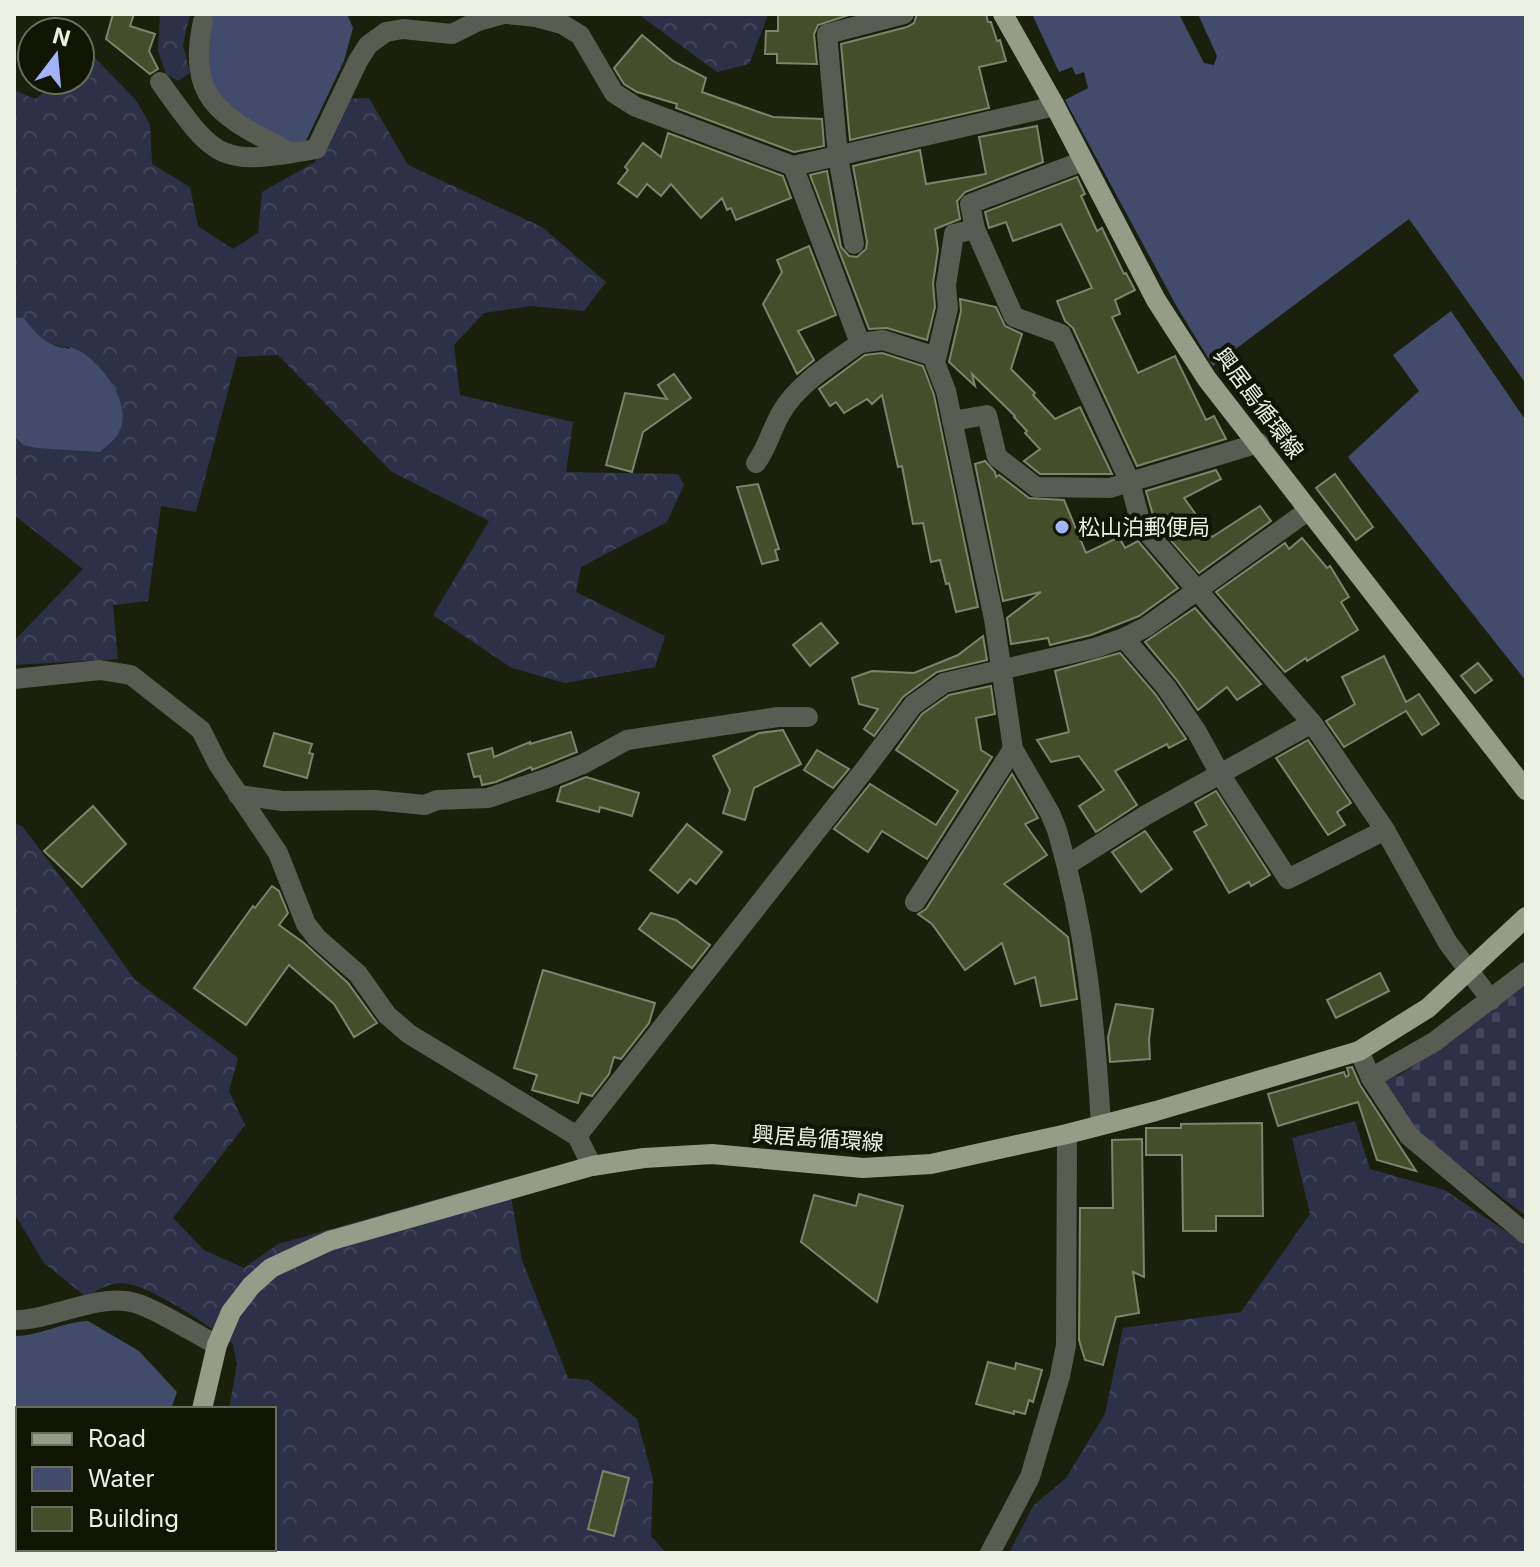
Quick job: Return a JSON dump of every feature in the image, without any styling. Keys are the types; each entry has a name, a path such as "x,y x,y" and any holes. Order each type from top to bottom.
{"main road":[{"name":"興居島循環線","path":"1003,14 1055,106 1156,300 1207,379 1526,790"},
{"name":"興居島循環線","path":"202,1407 217,1345 231,1312 251,1286 271,1268 329,1241 592,1166 644,1158 712,1154 831,1166 894,1167 931,1164 1101,1125 1359,1051 1428,1008 1481,988 1526,917"}],"street":[{"path":"160,82 199,137 229,156 250,159 316,149 358,61 368,45 386,32 403,29 452,34 478,21 505,14 549,20 580,35 614,93 636,107 793,166 1055,106"},
{"path":"571,14 580,25 580,35"},
{"path":"854,244 838,157 827,34 904,14"},
{"path":"203,21 197,47 200,78 211,104 237,124 291,153"},
{"path":"1083,161 970,204 975,229 1014,317 1061,334 1130,482 1141,525 1312,723 1385,830 1448,943 1481,988"},
{"path":"793,166 860,343"},
{"path":"975,229 954,234 946,285 948,308 935,363 946,391 1002,669 1013,749 1050,813 1067,865 1085,949 1101,1125"},
{"path":"756,463 768,446 786,405 813,377 860,343 883,340 936,357"},
{"path":"952,421 987,415 997,457 1036,487 1110,488 1259,443"},
{"path":"577,1136 913,705 944,683 1095,648 1124,638 1146,627 1309,510"},
{"path":"1124,638 1166,687 1197,732 1220,774 1288,879 1385,830"},
{"path":"14,679 100,670 131,675 201,730 218,764 278,853 306,924 317,938 358,974 387,1015 409,1034 577,1136 592,1166"},
{"path":"238,795 283,801 374,800 425,805 437,800 488,798 560,773 627,740 778,717 808,717"},
{"path":"1067,865 1146,815 1312,723"},
{"path":"915,902 1013,749"},
{"path":"1371,1078 1414,1056 1481,988 1526,972"},
{"path":"1359,1051 1371,1078 1409,1136 1524,1231"},
{"path":"990,1553 1030,1477 1066,1345 1067,1134"},
{"path":"14,1320 33,1320 103,1302 127,1300 217,1345"}],"green space":[{"path":"160,14 190,14 183,45 190,73 178,81 166,74 158,51"},
{"path":"638,14 766,14 767,18 749,64 717,72"},
{"path":"96,59 135,99 150,124 152,164 190,187 198,226 233,249 258,233 262,192 315,162 347,99 369,98 408,165 542,227 606,282 584,311 531,306 484,313 454,345 460,395 573,422 566,472 678,474 684,485 667,522 581,567 576,592 665,636 655,667 565,683 512,668 433,615 489,521 392,472 278,355 237,357 196,512 161,506 148,601 113,605 118,659 14,665 14,641 83,569 14,515 14,436 23,445 70,347 49,343 24,318 14,317 14,90 16,96 35,99 39,96 96,96"},
{"path":"14,823 22,826 134,979 238,1058 229,1091 245,1125 173,1218 204,1250 244,1268 278,1244 508,1179 522,1260 568,1378 589,1380 637,1419 653,1479 651,1536 666,1553 183,1553 276,1551 276,1407 229,1407 237,1364 233,1344 179,1307 133,1285 112,1284 85,1296 44,1263 14,1213"},
{"path":"1526,978 1526,1216 1415,1131 1380,1082 1401,1074 1419,1062"},
{"path":"1355,1121 1370,1169 1445,1190 1526,1245 1526,1553 1009,1553 1033,1506 1066,1478 1105,1414 1123,1328 1241,1312 1310,1214 1292,1138"}],"water":[{"path":"212,14 347,14 353,28 344,61 305,143 289,143 225,108 212,85 206,55"},
{"path":"1032,14 1179,14 1204,63 1214,65 1217,56 1198,14 1526,14 1526,384 1409,219 1213,366 1177,307 1065,100 1088,88 1084,72 1076,75 1072,67 1059,72"},
{"path":"1451,311 1526,421 1526,681 1348,457 1419,391 1393,355"},
{"path":"14,317 24,318 38,335 51,344 80,351 107,376 120,400 122,423 116,437 100,452 37,448 23,445 14,436"},
{"path":"88,1321 139,1351 177,1392 172,1407 16,1407 14,1516 14,1336"}],"building":[{"path":"113,14 134,14 130,26 155,34 149,51 158,69 150,74 106,39"},
{"path":"778,14 852,14 818,25 814,34 817,64 777,63 777,54 765,54 766,31 778,31"},
{"path":"917,14 986,14 997,41 1000,40 1006,61 979,67 989,108 850,140 841,44 907,27 914,23"},
{"path":"642,35 673,61 706,78 702,92 773,117 822,119 824,146 794,152 676,108 677,104 637,92 624,84 614,68"},
{"path":"1037,126 1043,162 965,192 957,201 960,219 935,229 938,250 933,283 935,307 927,340 887,328 869,329 810,175 827,171 841,247 849,256 857,257 866,249 867,242 853,166 920,150 926,184 986,174 979,137"},
{"path":"668,133 783,176 791,198 736,220 722,198 701,218 671,184 661,196 647,184 637,197 618,183 628,170 625,167 643,143 661,157"},
{"path":"1077,177 1085,194 1081,196 1097,231 1102,228 1135,290 1115,300 1120,314 1112,317 1138,373 1175,356 1206,420 1214,416 1226,439 1137,466 1073,328 1065,321 1057,301 1092,288 1061,224 1013,241 1006,222 989,228 985,212"},
{"path":"809,246 836,315 798,331 814,360 797,374 763,304 782,272 777,260"},
{"path":"960,299 996,307 1005,326 1022,334 1011,369 1055,419 1080,407 1112,474 1040,474 1024,461 1040,449 1025,433 1027,431 972,374 975,386 949,362 961,311"},
{"path":"882,353 923,366 934,395 978,607 956,612 940,560 931,562 923,523 913,524 902,466 898,467 882,395 872,404 867,399 844,413 836,402 830,406 819,389 865,355"},
{"path":"674,374 691,398 643,432 632,472 606,465 625,393 667,399 658,385"},
{"path":"985,461 996,477 999,475 1029,498 1064,500 1086,553 1119,537 1125,548 1138,541 1178,588 1139,616 1091,635 1050,645 1048,638 1011,644 1007,618 1041,592 1003,601 975,464"},
{"path":"1216,470 1221,479 1184,498 1212,537 1260,506 1271,521 1199,573 1155,522 1146,491"},
{"path":"1335,474 1373,527 1356,540 1316,488"},
{"path":"758,484 779,549 775,550 778,560 762,564 737,487"},
{"path":"1302,538 1327,568 1330,566 1349,597 1341,602 1358,630 1285,672 1216,592 1285,543 1289,549"},
{"path":"1195,608 1261,684 1237,700 1227,687 1198,710 1145,642"},
{"path":"821,623 838,643 810,666 793,645"},
{"path":"983,636 987,660 937,672 903,697 874,736 864,729 878,709 859,704 852,678 872,671 914,673 958,655"},
{"path":"1120,653 1156,695 1186,739 1169,748 1167,744 1115,771 1137,805 1096,832 1079,806 1104,790 1079,756 1051,762 1037,740 1069,732 1055,671"},
{"path":"1384,656 1406,702 1419,694 1439,724 1422,735 1406,711 1344,747 1326,721 1355,704 1342,677"},
{"path":"1478,663 1492,680 1475,693 1461,676"},
{"path":"991,686 995,714 976,718 981,750 992,757 927,859 882,831 868,852 834,829 870,784 936,825 958,791 896,750 922,714 949,695"},
{"path":"783,730 801,764 754,788 745,820 723,813 730,790 713,756 759,733"},
{"path":"571,732 577,752 496,782 482,785 480,776 474,777 468,754 492,748 494,757 530,742"},
{"path":"274,733 312,744 309,753 313,754 307,778 264,766"},
{"path":"1308,740 1351,803 1337,812 1345,825 1328,835 1276,758"},
{"path":"817,750 849,769 833,788 804,770"},
{"path":"1012,774 1038,818 1025,824 1047,855 1004,884 1068,937 1077,999 1041,1006 1035,977 1015,984 1002,943 965,970 932,924 918,914 926,909"},
{"path":"586,777 639,793 632,816 600,807 599,812 557,801 561,787"},
{"path":"1216,791 1270,875 1251,886 1249,882 1229,893 1194,832 1207,825 1195,803"},
{"path":"93,806 126,844 82,887 44,851"},
{"path":"687,824 722,852 696,884 690,879 678,893 650,870"},
{"path":"1145,831 1172,869 1141,892 1112,852"},
{"path":"272,886 279,891 288,913 279,925 348,983 377,1023 354,1037 334,1004 289,965 246,1025 194,988 253,906 255,908"},
{"path":"651,913 676,920 710,945 692,968 639,929"},
{"path":"543,970 655,1003 649,1023 621,1059 614,1057 609,1074 592,1096 581,1093 578,1103 532,1090 537,1075 514,1068"},
{"path":"1380,973 1389,991 1336,1018 1327,1000"},
{"path":"1116,1004 1153,1009 1150,1059 1110,1062 1108,1037"},
{"path":"1352,1067 1360,1085 1416,1171 1377,1160 1358,1102 1278,1126 1268,1094 1344,1072 1346,1077 1349,1075 1347,1068"},
{"path":"1262,1123 1263,1216 1216,1216 1216,1231 1183,1231 1182,1155 1146,1155 1146,1128 1181,1128 1181,1124"},
{"path":"1142,1139 1144,1277 1133,1272 1139,1313 1116,1317 1103,1365 1085,1360 1079,1340 1080,1208 1113,1208 1112,1140"},
{"path":"859,1194 903,1206 877,1302 801,1242 814,1195 856,1206"},
{"path":"988,1362 1015,1369 1016,1363 1042,1370 1033,1402 1029,1400 1025,1414 976,1404"},
{"path":"603,1471 629,1478 614,1536 588,1529"}],"place":[{"name":"松山泊郵便局","path":"1062,527"}]}
